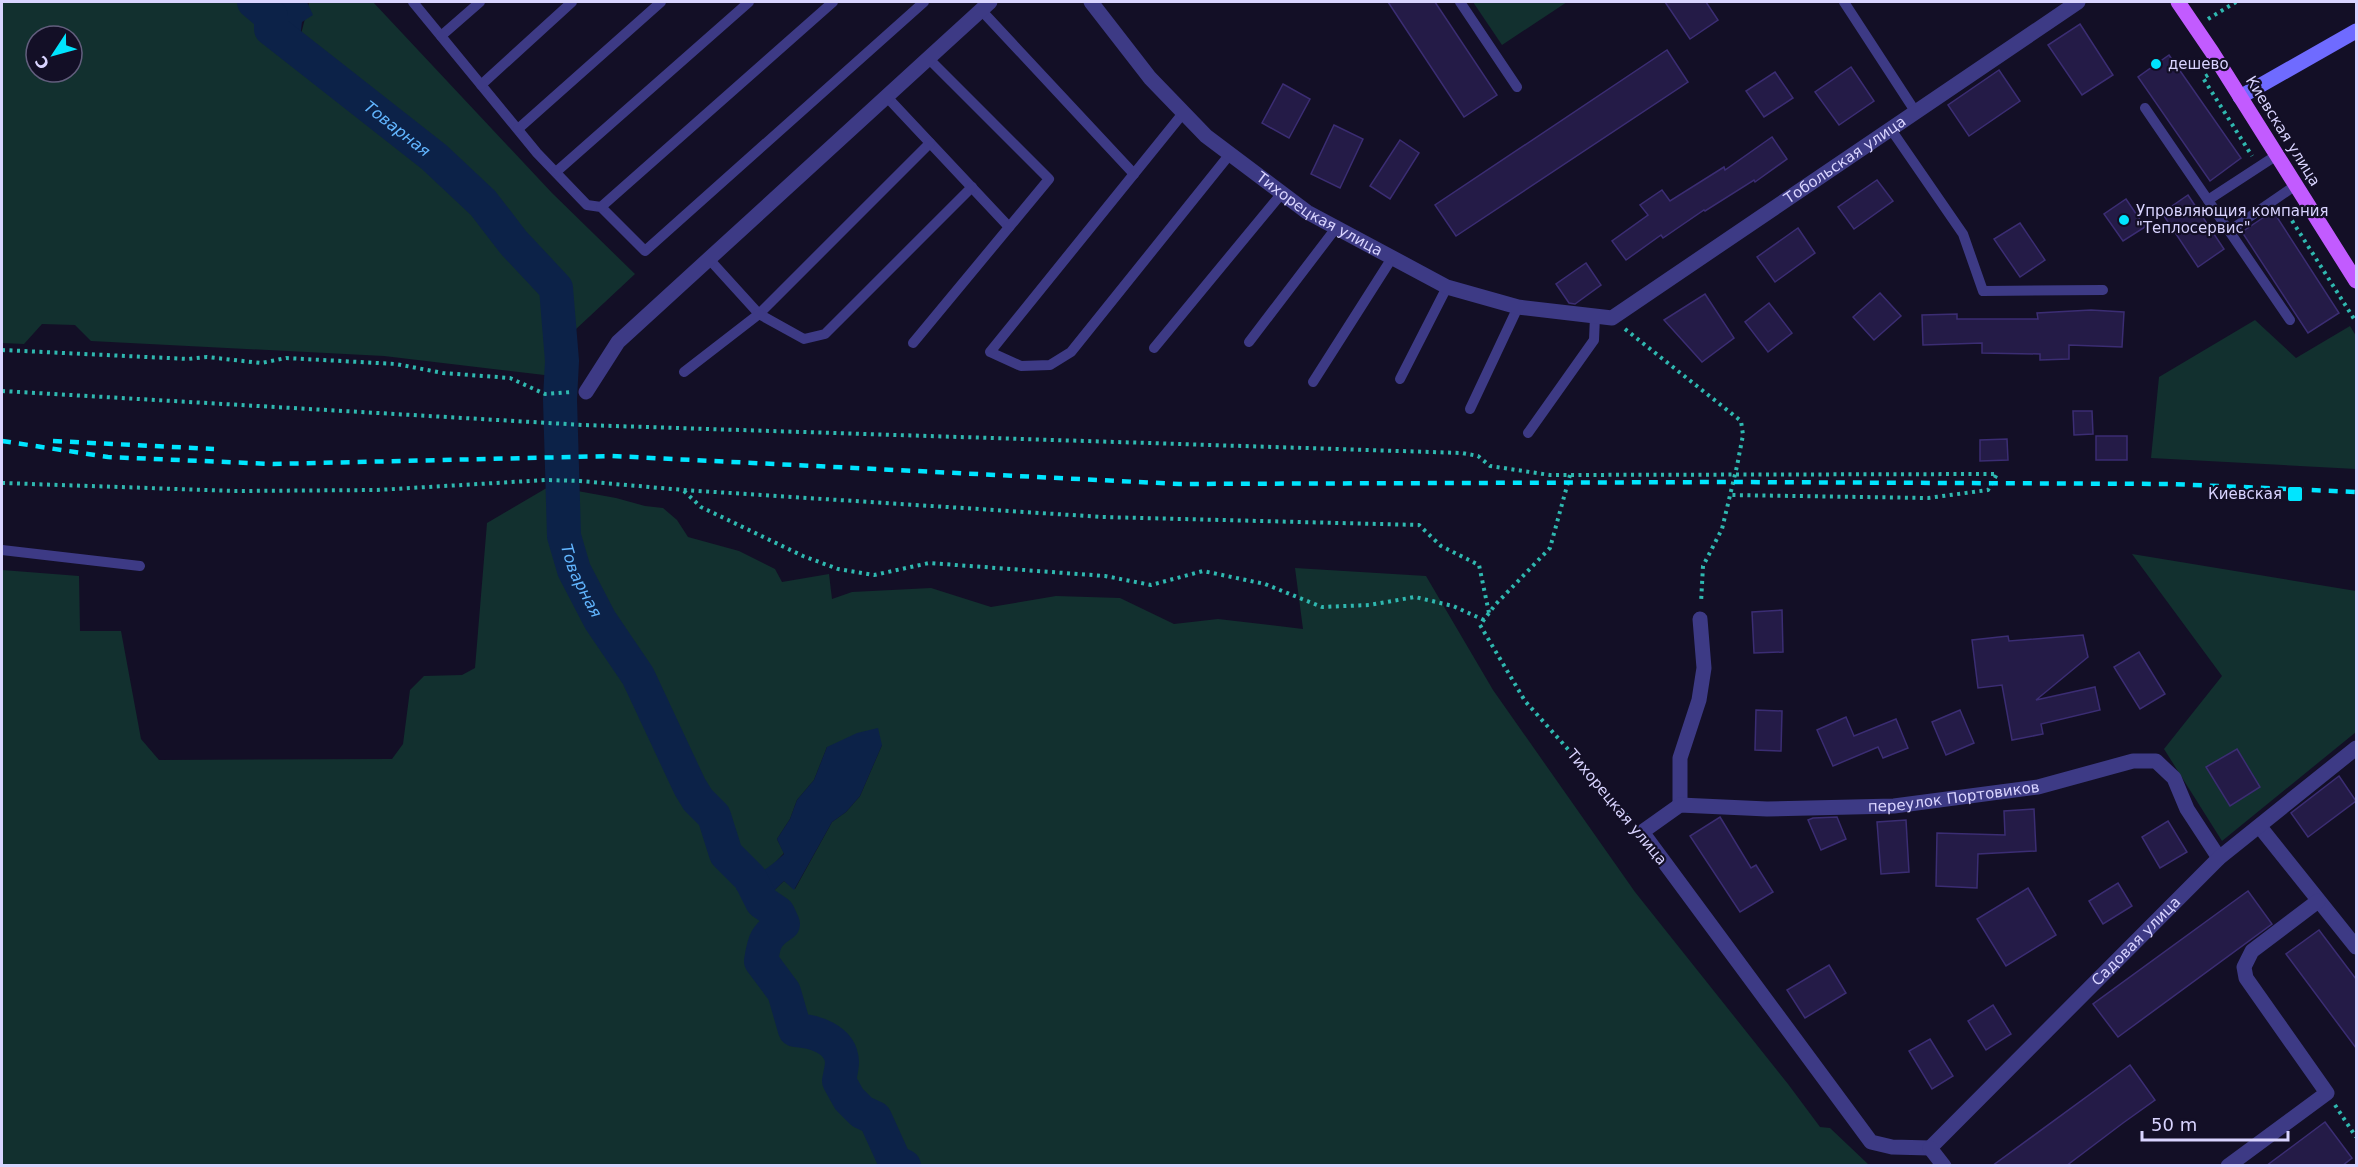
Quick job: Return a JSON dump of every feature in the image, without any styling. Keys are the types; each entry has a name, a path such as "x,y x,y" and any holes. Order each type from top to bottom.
{"main road":[{"name":"Киевская улица","path":"2178,2 2356,281"}],"street":[{"name":"Тихорецкая улица","path":"1090,2 1150,78 1206,136 1307,212 1447,287 1518,307 1612,318"},
{"name":"Тобольская улица","path":"1612,318 2078,2"},
{"path":"579,392 618,342 985,6"},
{"path":"2240,98 2356,31"},
{"path":"1642,832 1680,805 1680,758 1699,700 1704,668 1700,619"},
{"name":"Садовая улица","path":"1930,1148 2219,858 2356,748"},
{"name":"переулок Портовиков","path":"1680,805 1767,809 1894,806 2038,787 2133,761 2156,761 2174,778 2187,809 2219,858"},
{"path":"2260,827 2356,947"},
{"name":"Тихорецкая улица","path":"1642,832 1871,1142 1892,1147 1930,1148"},
{"path":"2228,1166 2327,1093 2246,978 2244,967 2252,951 2318,901"},
{"path":"1930,1148 1944,1166"}],"lane":[{"path":"413,2 556,172 587,205 601,207 645,251 924,2"},
{"path":"441,36 480,2"},
{"path":"481,85 572,2"},
{"path":"518,129 661,2"},
{"path":"556,172 749,2"},
{"path":"601,207 833,2"},
{"path":"1460,2 1517,87"},
{"path":"1844,2 1915,111"},
{"path":"985,6 1134,174"},
{"path":"913,343 1049,179 928,58"},
{"path":"886,96 1009,227"},
{"path":"2145,108 2290,320"},
{"path":"1184,112 990,352 1021,366 1050,365 1071,352 1230,154"},
{"path":"1890,128 1963,234 1983,291 2103,290"},
{"path":"684,372 759,314 930,143"},
{"path":"2208,200 2277,155"},
{"path":"2229,231 2296,185"},
{"path":"709,259 759,314 804,339 825,334 972,187"},
{"path":"1154,348 1282,194"},
{"path":"1249,342 1336,228"},
{"path":"1313,382 1392,258"},
{"path":"1400,379 1447,287"},
{"path":"1470,409 1518,307"},
{"path":"1528,433 1593,340 1595,316"},
{"path":"2,550 140,566"}],"path":[{"path":"2206,20 2236,2"},
{"path":"1612,318 1741,421 1743,435 1722,529 1703,566 1700,619"},
{"path":"2,350 188,359 207,357 261,363 286,358 396,364 443,373 510,378 545,394 579,392"},
{"path":"2,392 583,425 1462,453 1478,456 1490,466 1551,475 1997,474 1988,490 1928,498 1729,495"},
{"path":"684,490 701,507 803,556 838,569 874,575 929,563 1106,576 1151,585 1203,571 1264,584 1322,607 1369,605 1415,597 1453,606 1484,620 1550,548 1570,475"},
{"path":"2,483 236,491 342,490 546,480 580,481 684,490 1102,517 1419,525 1441,546 1479,565 1489,613"},
{"name":"Тихорецкая улица","path":"1484,620 1480,625 1525,701 1642,832"},
{"path":"2327,1093 2356,1137"}],"green space":[{"path":"2,2 240,2 260,15 271,29 300,38 309,3 307,2 373,2 552,193 635,274 575,330 553,376 384,356 91,341 75,325 42,324 24,344 2,343"},
{"path":"1473,2 1567,2 1502,45"},
{"path":"2255,320 2296,358 2350,326 2356,336 2356,469 2151,458 2159,377"},
{"path":"550,486 663,508 677,520 688,537 739,551 775,569 782,582 829,574 832,599 852,592 931,588 991,607 1056,596 1120,598 1174,624 1218,619 1303,629 1295,568 1426,576 1493,690 1635,892 1820,1127 1830,1128 1869,1165 2,1165 2,570 79,576 80,631 121,631 141,739 159,760 392,759 403,744 410,690 424,676 462,675 475,668 487,523","holes":["882,745 860,796 846,812 832,822 795,889 784,881 762,902 750,878 771,867 784,853 777,839 790,819 797,800 814,780 827,747"]},
{"path":"2132,554 2356,591 2356,732 2222,841 2164,749 2222,676"}],"water":[{"path":"240,2 307,2 313,15 302,22 300,38 271,29 260,15"},
{"path":"878,728 882,745 860,796 846,812 832,822 794,890 784,881 762,902 749,902 736,889 784,854 777,839 790,819 797,800 814,780 827,747 857,733"}],"building":[{"path":"1388,2 1435,2 1497,95 1464,117"},
{"path":"1665,2 1706,2 1718,20 1690,39"},
{"path":"2080,24 2113,75 2082,95 2048,45"},
{"path":"1667,50 1688,82 1456,236 1435,205"},
{"path":"2169,55 2241,158 2210,181 2138,77"},
{"path":"1851,67 1874,101 1839,125 1815,92"},
{"path":"1999,70 2020,101 1969,136 1948,105"},
{"path":"1775,72 1793,98 1764,117 1746,91"},
{"path":"1283,84 1310,99 1289,138 1262,123"},
{"path":"1334,125 1363,139 1340,188 1311,174"},
{"path":"1772,137 1787,159 1755,182 1754,180 1704,210 1663,238 1661,235 1626,260 1612,241 1648,215 1640,205 1662,190 1670,201 1724,167 1725,170"},
{"path":"1400,140 1419,153 1390,199 1370,186"},
{"path":"1877,180 1893,201 1854,229 1838,207"},
{"path":"2188,195 2224,249 2198,267 2162,213"},
{"name":"Упровляющия компания \"Теплосервис\"","path":"2126,199 2145,227 2123,241 2104,214"},
{"path":"2273,211 2339,313 2308,333 2242,232"},
{"path":"2020,223 2045,260 2020,277 1994,239"},
{"path":"1798,228 1815,253 1775,282 1757,257"},
{"path":"1586,263 1601,285 1575,304 1569,303 1556,284"},
{"path":"1880,293 1901,316 1874,340 1853,317"},
{"path":"1705,294 1734,338 1702,362 1664,320"},
{"path":"1769,303 1792,333 1768,352 1745,322"},
{"path":"2091,310 2124,312 2122,347 2069,345 2069,359 2040,360 2040,354 1982,353 1982,343 1923,345 1922,315 1957,314 1957,319 2038,319 2037,313"},
{"path":"2073,411 2092,411 2093,434 2074,435"},
{"path":"2096,436 2127,436 2127,460 2096,460"},
{"path":"2007,439 2008,460 1980,461 1980,440"},
{"path":"1782,610 1783,652 1754,653 1752,612"},
{"path":"2083,635 2088,657 2036,700 2095,687 2100,710 2041,724 2043,734 2012,740 2002,685 1978,688 1972,640 2008,636 2009,641"},
{"path":"2139,652 2165,694 2140,709 2114,667"},
{"path":"1756,710 1782,711 1781,751 1755,750"},
{"path":"1960,710 1974,743 1946,755 1932,722"},
{"path":"1846,717 1854,736 1896,719 1908,748 1883,758 1878,747 1833,766 1817,730"},
{"path":"2237,749 2260,787 2230,806 2206,767"},
{"path":"2339,776 2356,801 2308,837 2291,813"},
{"path":"2034,809 2036,851 1978,854 1977,888 1936,886 1937,833 2005,835 2004,811"},
{"path":"1720,817 1751,868 1756,865 1773,892 1740,912 1690,836"},
{"path":"1837,817 1846,839 1821,850 1808,820"},
{"path":"1906,820 1909,872 1881,874 1877,822"},
{"path":"2168,821 2187,852 2160,868 2142,837"},
{"path":"2118,883 2132,906 2103,924 2089,901"},
{"path":"2028,888 2056,935 2006,966 1977,919"},
{"path":"2248,891 2272,924 2118,1037 2093,1004"},
{"path":"2319,930 2356,979 2356,1048 2286,954"},
{"path":"1829,965 1846,993 1805,1018 1787,990"},
{"path":"1993,1005 2011,1034 1986,1050 1968,1021"},
{"path":"1930,1039 1953,1076 1932,1089 1909,1051"},
{"path":"2130,1065 2155,1100 2066,1166 1992,1166"},
{"path":"2325,1122 2352,1158 2342,1166 2266,1166"}],"waterway":[{"name":"Товарная","path":"254,2 271,16 271,29 434,157 483,203 513,242 556,288 562,361 560,399 564,536 574,570 600,620 638,676 690,787 698,800 714,816 726,854 750,878 762,902 778,913 783,924 767,939 761,961 784,992 795,1030 818,1034 837,1047 842,1062 839,1081 849,1099 862,1112 875,1118 895,1162 904,1166"}],"railway":[{"path":"2,441 108,457 273,464 612,456 1179,484 1732,482 2172,484 2356,492"},
{"path":"53,441 214,449"}],"place":[{"name":"дешево","path":"2156,64"},
{"name":"Упровляющия компания \"Теплосервис\"","path":"2124,220"},
{"name":"Киевская","path":"2295,494"}]}
